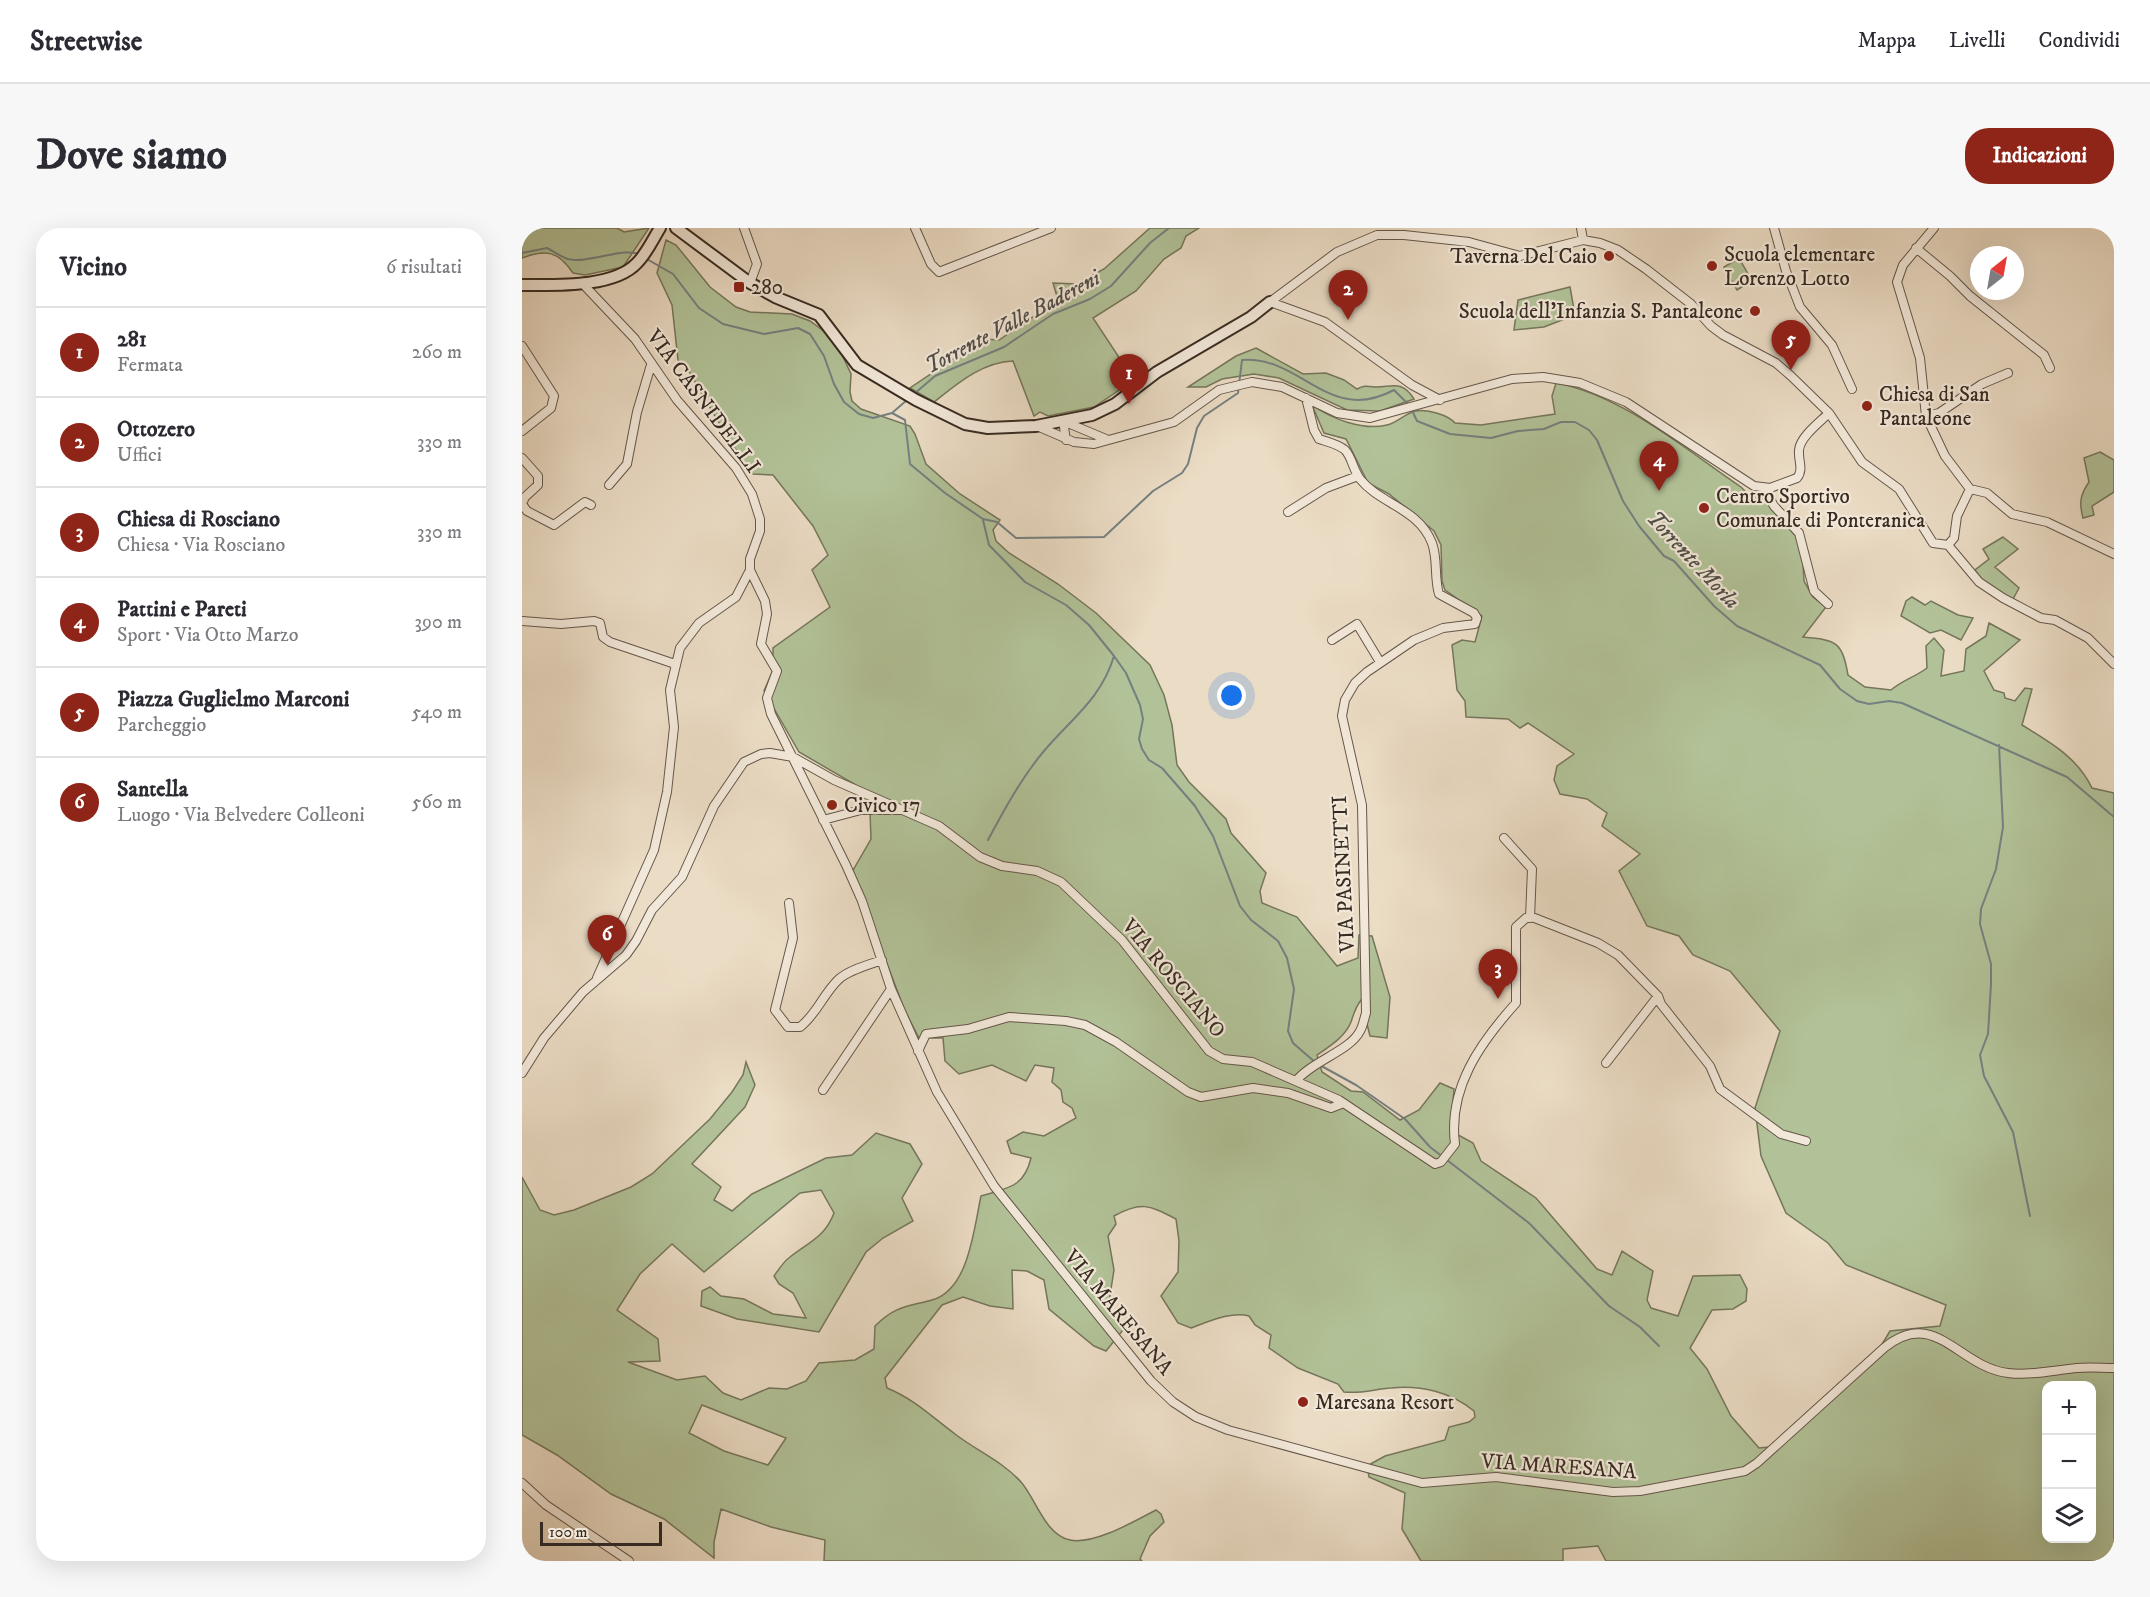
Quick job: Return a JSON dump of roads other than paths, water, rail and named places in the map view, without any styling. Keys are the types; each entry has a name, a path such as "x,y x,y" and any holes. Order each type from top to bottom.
{"street":[{"path":"522,285 582,283 622,275 638,262 660,228"},
{"path":"676,228 750,283 775,297 819,315 857,365 903,393 965,424 988,428 1036,426 1063,421 1092,415 1115,404 1156,372 1251,317 1337,252 1377,235 1404,235 1469,242 1520,256 1583,240 1618,250 1691,304 1711,326 1776,363 1791,376 1829,412 1862,462 1899,489 1933,543 1948,545 1979,582 2041,618 2055,620 2088,638 2114,664"},
{"path":"744,228 757,264 750,283"},
{"path":"915,228 931,264 939,272 1051,228"},
{"path":"1581,228 1583,240"},
{"path":"1774,228 1783,262 1800,307 1832,345 1852,389"},
{"path":"1934,228 1903,265 1898,282 1920,358 1926,416 1945,456 1970,489 1987,492 2012,514 2047,522 2114,554"},
{"path":"1916,248 1970,296 2044,355 2050,368"},
{"name":"VIA CASNIDELLI","path":"582,283 635,339 677,400 736,468 752,494 760,519 760,531 750,559 750,570 736,597 699,623 687,636 675,664 670,690 674,727 654,850 597,980"},
{"path":"1270,302 1325,322 1412,385 1440,400"},
{"path":"522,346 554,396 551,408 522,431"},
{"path":"609,486 627,464 637,412 651,365"},
{"path":"1926,416 1939,413 1982,384 2008,374"},
{"path":"1036,426 1066,440 1084,444 1111,440 1173,422 1206,397 1235,385 1252,382 1282,387 1353,417 1370,418 1525,377 1554,378 1580,383 1626,402 1754,486 1764,489 1797,478 1801,469 1799,450 1802,441 1829,412"},
{"path":"1412,385 1420,406"},
{"name":"VIA PASINETTI","path":"1296,1081 1316,1062 1350,1042 1360,1033 1366,1013 1362,805 1342,716 1345,700 1355,683 1380,663 1431,631 1474,624 1477,618 1474,613 1439,594 1435,583 1432,544 1417,522 1358,476 1347,452 1339,446 1319,439 1314,430 1306,398"},
{"path":"1092,415 1090,426 1092,435"},
{"path":"1063,421 1092,435 1111,440"},
{"path":"1063,421 1066,440"},
{"path":"522,458 538,476 538,485 525,497 522,504 526,511 554,525 585,502 591,505"},
{"path":"1288,512 1326,488 1358,476"},
{"path":"1764,489 1774,506 1799,533 1814,591 1828,604"},
{"path":"1948,545 1954,538 1957,516 1970,489"},
{"path":"750,570 765,601 767,614 761,644 777,671 767,698 771,714 793,757"},
{"path":"522,621 561,624 594,621 600,623 603,637 610,642 675,664"},
{"path":"1332,640 1357,624 1380,663"},
{"path":"522,1072 544,1038 597,980 626,955 652,910 682,877 714,806 744,762 761,754 793,757"},
{"name":"VIA ROSCIANO","path":"793,757 834,780 907,810 939,826 980,857 1002,866 1037,871 1060,882 1122,940 1209,1052 1223,1059 1252,1062 1339,1100 1341,1104 1435,1164 1441,1162 1455,1144 1452,1123 1460,1088 1474,1057 1496,1026 1516,1004 1516,927 1530,918"},
{"name":"VIA MARESANA","path":"793,757 862,901 891,989 937,1092 994,1186 1151,1381 1173,1402 1196,1417 1228,1430 1401,1479 1441,1483 1496,1477 1613,1492 1640,1491 1745,1470 1757,1463 1884,1348 1906,1333 1929,1335 1943,1340 1980,1364 2010,1374 2114,1368"},
{"path":"823,820 861,810 907,810"},
{"path":"1504,838 1532,869 1530,918 1576,934 1618,955 1658,996 1661,1004 1710,1066 1720,1089 1781,1134 1806,1141"},
{"path":"789,903 793,938 775,1010 788,1027 800,1027 813,1017 837,981 844,975 882,960"},
{"path":"824,1090 891,989"},
{"path":"1606,1063 1658,996"},
{"path":"918,1051 926,1034 968,1029 994,1020 1009,1017 1066,1021 1085,1025 1116,1042 1157,1068 1188,1092 1202,1097 1253,1088 1288,1093 1331,1108 1341,1104"},
{"path":"522,1483 546,1504 628,1561"}],"waterway":[{"name":"Torrente Valle Badereni","path":"914,394 935,376 1004,347 1053,314 1090,299 1111,286 1150,243 1169,228"},
{"name":"Torrente Morla","path":"522,253 547,248 565,258 577,260 626,253 641,255"},
{"name":"Torrente Morla","path":"645,258 673,274 699,308 723,324 764,334 798,328 810,334 824,356 834,384 844,402 859,414 873,418 892,413 905,420 910,464 945,493 983,519 997,522 1016,538 1104,537 1153,491 1182,473 1188,464 1197,428 1204,416 1238,393 1242,360 1263,362 1282,368 1333,395 1351,400 1371,399 1394,390 1410,406 1417,421 1450,434 1491,438 1518,431 1544,429 1561,422 1575,422 1589,430 1597,440 1623,501 1639,526 1664,556 1674,561 1714,606 1737,626 1820,665 1840,689 1857,701 1869,704 1889,701 1902,703 2067,777 2114,817"},
{"name":"Torrente Valle Badereni","path":"892,413 907,400"},
{"path":"983,520 989,545 1025,582 1066,605 1089,625 1114,656 1094,696 1036,761 988,840"},
{"path":"1114,656 1126,673 1140,705 1143,719 1139,739 1142,749 1149,760 1162,768 1195,806 1213,836 1240,906 1251,920 1278,941 1287,958 1294,989 1288,1031 1293,1043 1316,1063 1356,1085 1405,1119 1430,1147 1529,1223 1609,1306 1640,1327 1659,1346"},
{"path":"1999,745 2003,827 1996,869 1981,909 1980,924 1991,964 1991,984 1988,1034 1980,1055 1984,1076 2013,1132 2030,1216"}],"place":[{"name":"Taverna Del Caio","path":"1609,256"},
{"name":"Scuola elementare Lorenzo Lotto","path":"1712,266"},
{"name":"280","path":"739,287"},
{"name":"Scuola dell'Infanzia S. Pantaleone","path":"1755,311"},
{"name":"Ottozero","path":"1348,320"},
{"name":"Piazza Guglielmo Marconi","path":"1791,370"},
{"name":"281","path":"1129,404"},
{"name":"Chiesa di San Pantaleone","path":"1867,406"},
{"name":"Pattini e Pareti","path":"1659,491"},
{"name":"Centro Sportivo Comunale di Ponteranica","path":"1704,508"},
{"name":"Civico 17","path":"832,805"},
{"name":"Santella","path":"607,965"},
{"name":"Chiesa di Rosciano","path":"1498,999"},
{"name":"Maresana Resort","path":"1303,1402"}]}
